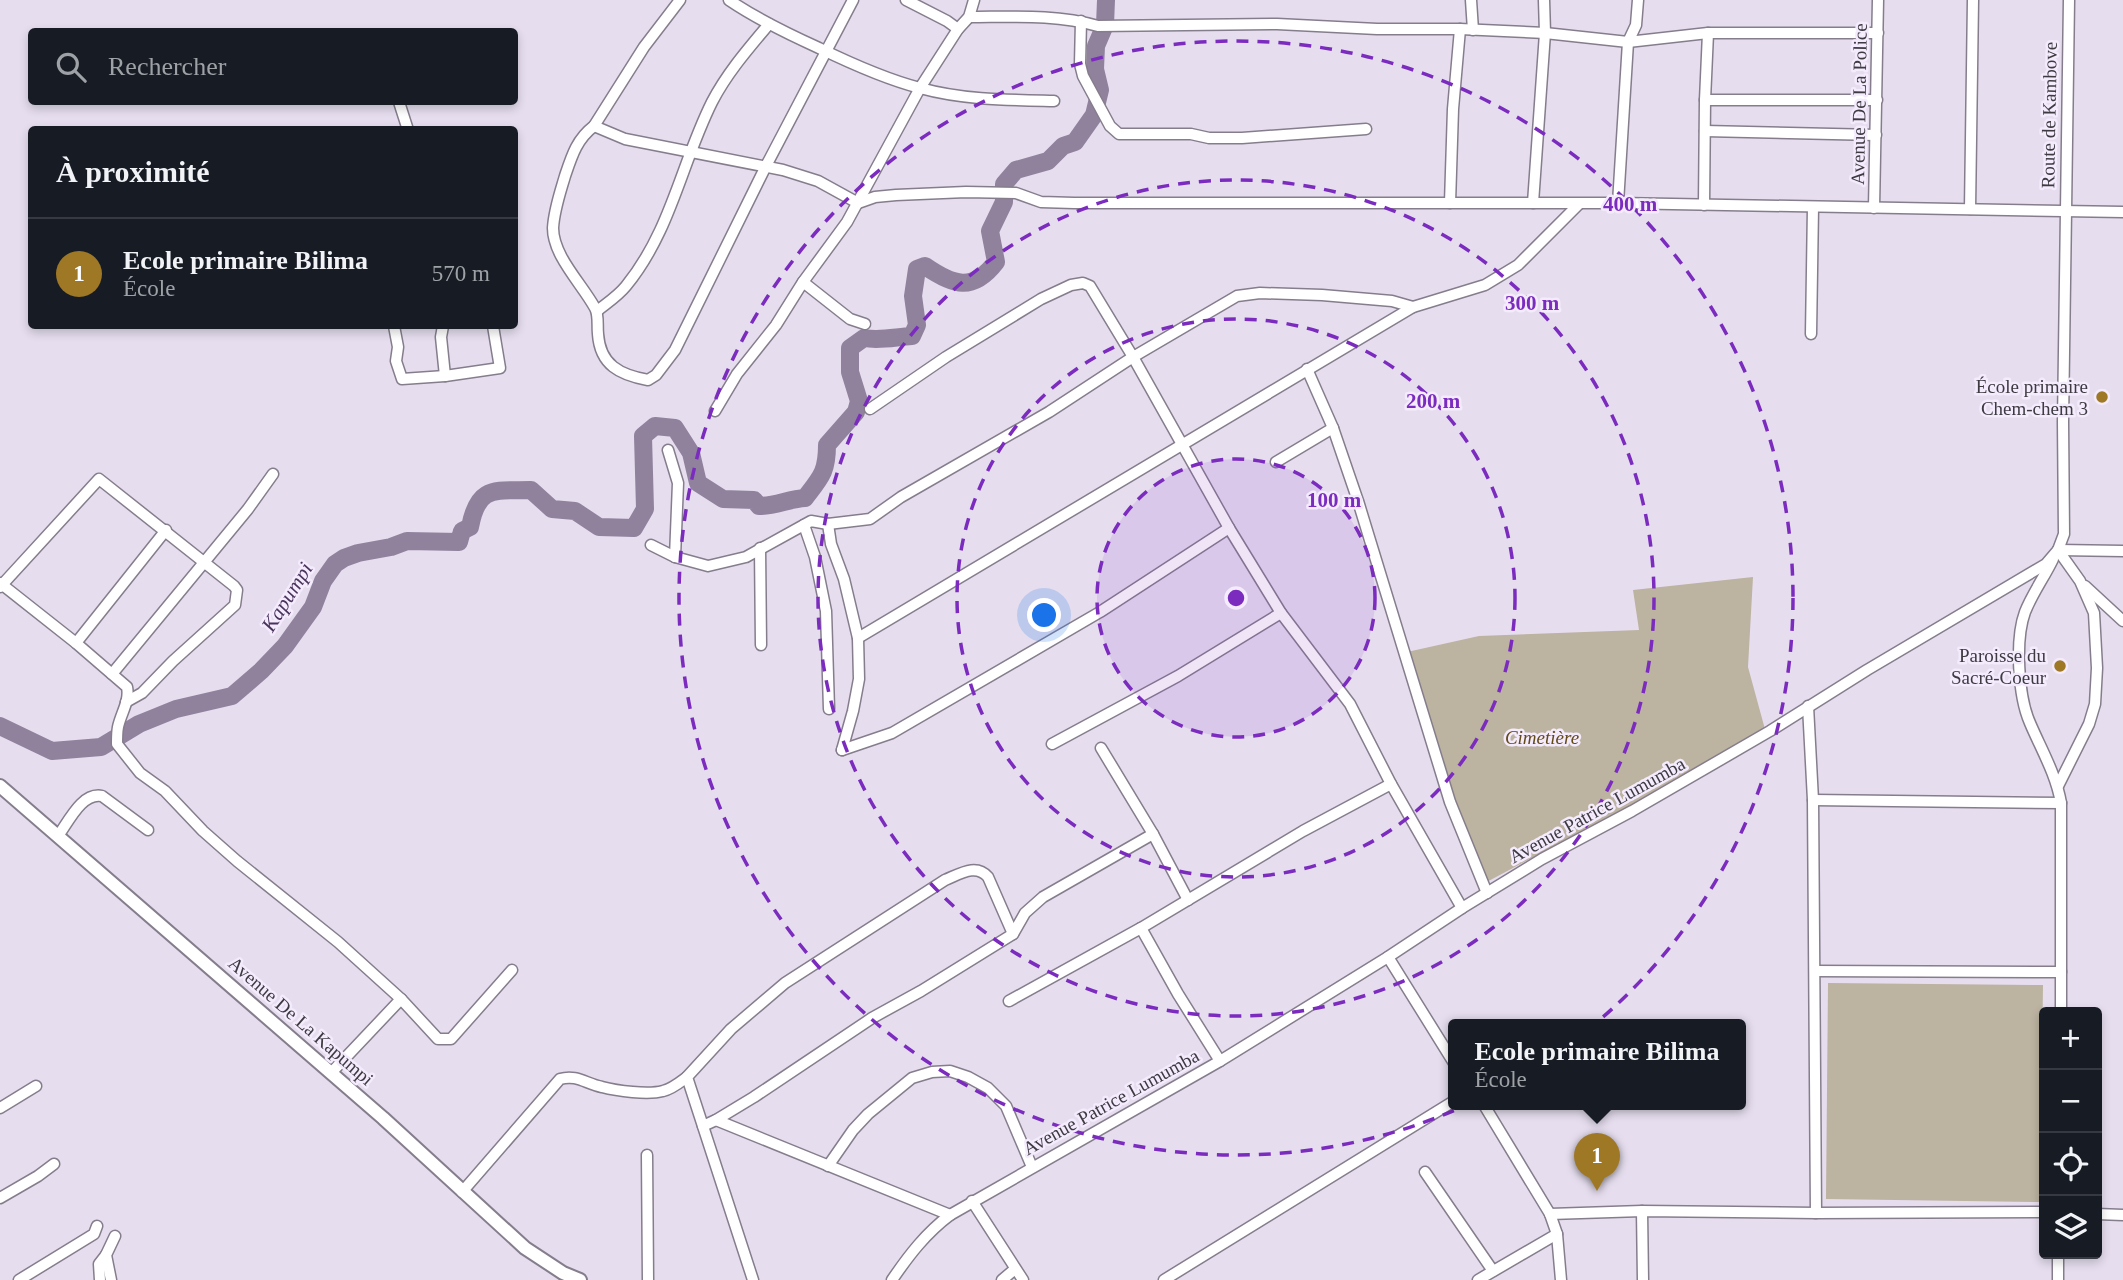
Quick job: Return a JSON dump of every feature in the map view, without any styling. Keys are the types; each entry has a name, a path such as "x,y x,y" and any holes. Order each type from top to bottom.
{"main road":[{"name":"Avenue De La Kapumpi","path":"0,786 331,1073 525,1248 563,1273 580,1280"}],"street":[{"path":"680,0 644,47 594,126 582,135 569,163 556,204 553,231 562,258 597,311 598,337 604,356 617,371 648,380 656,375 675,350 766,166 853,0"},
{"path":"729,0 749,14 826,52 920,88 964,96 1054,101"},
{"path":"906,0 958,29"},
{"path":"715,411 737,374 776,325 803,282 848,222 920,88 958,29 969,17 974,0"},
{"path":"1471,0 1473,30"},
{"path":"1534,203 1545,33 1544,0"},
{"path":"1618,203 1628,42 1636,25 1638,0"},
{"name":"Avenue De La Police","path":"1874,208 1878,0"},
{"path":"1970,209 1973,0"},
{"name":"Route de Kambove","path":"2058,550 2064,534 2069,0"},
{"path":"969,17 1040,16 1098,26 1276,24 1377,29 1460,29 1545,33 1628,42 1708,33 1878,33"},
{"path":"1081,21 1080,64 1083,76 1110,125 1119,134 1191,134 1209,138 1242,138 1366,129"},
{"path":"597,311 625,288 653,247 712,103 726,78 769,24"},
{"path":"1450,203 1453,109 1460,29"},
{"path":"1704,205 1708,33"},
{"path":"1705,100 1877,100"},
{"path":"400,105 407,126"},
{"path":"594,126 625,139 766,166 818,181 858,203 875,197 896,195 988,192 1016,193 1041,202 1618,203 2123,212"},
{"path":"1705,131 1876,135"},
{"path":"858,638 1413,307 1485,285 1518,265 1579,204"},
{"path":"1811,334 1814,207"},
{"path":"803,282 834,309 864,324"},
{"path":"870,409 946,357 1041,299 1071,285 1083,283 1090,286 1229,528 1282,613 1350,704 1391,785 1462,908"},
{"path":"651,545 674,557 708,566 746,557 811,521 828,524 870,519 901,497 1049,412 1133,357 1237,296 1261,293 1322,295 1392,301 1413,307"},
{"path":"394,329 398,347 396,361 402,379 500,368 494,329"},
{"path":"442,329 445,376"},
{"path":"1307,369 1333,428 1362,513 1450,802 1487,893"},
{"path":"1276,462 1333,428"},
{"path":"668,450 678,483 674,557"},
{"path":"112,674 248,509 272,474"},
{"path":"126,702 142,693 235,605 237,590 166,530 99,479 1,585 76,643 127,687 117,744 140,773 165,792 237,861 338,942 401,999 438,1039 451,1039 512,970"},
{"path":"828,524 831,544 844,579 858,638 859,679 842,750 892,733 1100,612 1229,528"},
{"path":"804,526 815,557 825,611 829,709"},
{"path":"76,643 166,530"},
{"path":"760,548 761,645"},
{"path":"2058,550 2123,551"},
{"path":"2058,550 2080,581 2123,621"},
{"path":"2058,550 2025,612 2019,653 2022,702 2058,786 2061,803 2061,1007"},
{"name":"Avenue Patrice Lumumba","path":"892,1280 920,1242 950,1214 1220,1061 1542,859 1632,811 1770,731 2046,564 2058,550"},
{"path":"2058,786 2089,724 2095,704 2097,668 2094,614 2080,581"},
{"path":"1052,744 1178,676 1282,613"},
{"path":"1808,706 1813,800 1816,1213"},
{"path":"1101,748 1153,834 1188,900"},
{"path":"1009,1001 1141,928 1303,831 1391,785"},
{"path":"58,836 86,799 94,794 102,796 148,830"},
{"path":"1813,800 2061,803"},
{"path":"703,1126 872,1018 1013,934 1025,914 1044,897 1153,834"},
{"path":"462,1192 560,1079 569,1076 600,1087 657,1092 672,1088 687,1077 731,1029 785,983 945,880 976,869 983,872 988,877 1013,934"},
{"path":"1141,928 1220,1061"},
{"path":"1388,957 1448,1053"},
{"path":"1815,971 2062,972"},
{"path":"331,1073 401,999"},
{"path":"828,1166 853,1130 868,1114 912,1078 932,1072 950,1071 988,1088 1006,1106 1032,1167"},
{"path":"687,1077 753,1280"},
{"path":"0,1108 36,1086"},
{"path":"1164,1280 1448,1105"},
{"path":"1487,1110 1550,1214 1558,1234 1561,1280"},
{"path":"716,1120 950,1214"},
{"path":"647,1155 648,1280"},
{"path":"0,1198 54,1164"},
{"path":"1425,1172 1493,1271"},
{"path":"972,1201 1023,1280"},
{"path":"1642,1211 1643,1280"},
{"path":"1550,1214 1642,1211 2039,1212"},
{"path":"2102,1214 2123,1215"},
{"path":"19,1280 94,1234 97,1226"},
{"path":"1478,1280 1558,1234"},
{"path":"100,1280 99,1264 115,1236"},
{"path":"106,1255 111,1280"},
{"path":"2058,1259 2058,1280"},
{"path":"1002,1280 1015,1269"}],"green space":[{"name":"Cimetière","path":"1753,577 1748,667 1766,733 1483,884 1407,652 1479,636 1639,630 1633,590"},
{"path":"1828,983 2043,985 2043,1007 2039,1007 2039,1202 1826,1199"}],"waterway":[{"name":"Kapumpi","path":"0,726 52,751 101,747 139,724 176,709 232,696 285,646 313,607 323,581 335,564 358,553 407,541 459,542 462,531 470,527 478,504 490,493 531,490 552,509 575,511 599,527 634,528 645,509 643,436 655,426 675,428 691,453 698,483 723,499 754,500 759,506 805,498 822,474 827,445 856,412 859,401 850,372 850,348 864,338 912,336 917,325 913,296 917,269 925,266 945,278 963,283 971,282 988,272 996,262 990,231 1004,202 1004,184 1016,170 1048,161 1063,146 1075,142 1094,115 1100,90 1095,69 1096,46 1105,25 1106,0"}],"place":[{"name":"École primaire Chem-chem 3","path":"2102,397"},
{"name":"Paroisse du Sacré-Coeur","path":"2060,666"},
{"name":"Ecole primaire Bilima","path":"1597,1191"}]}
